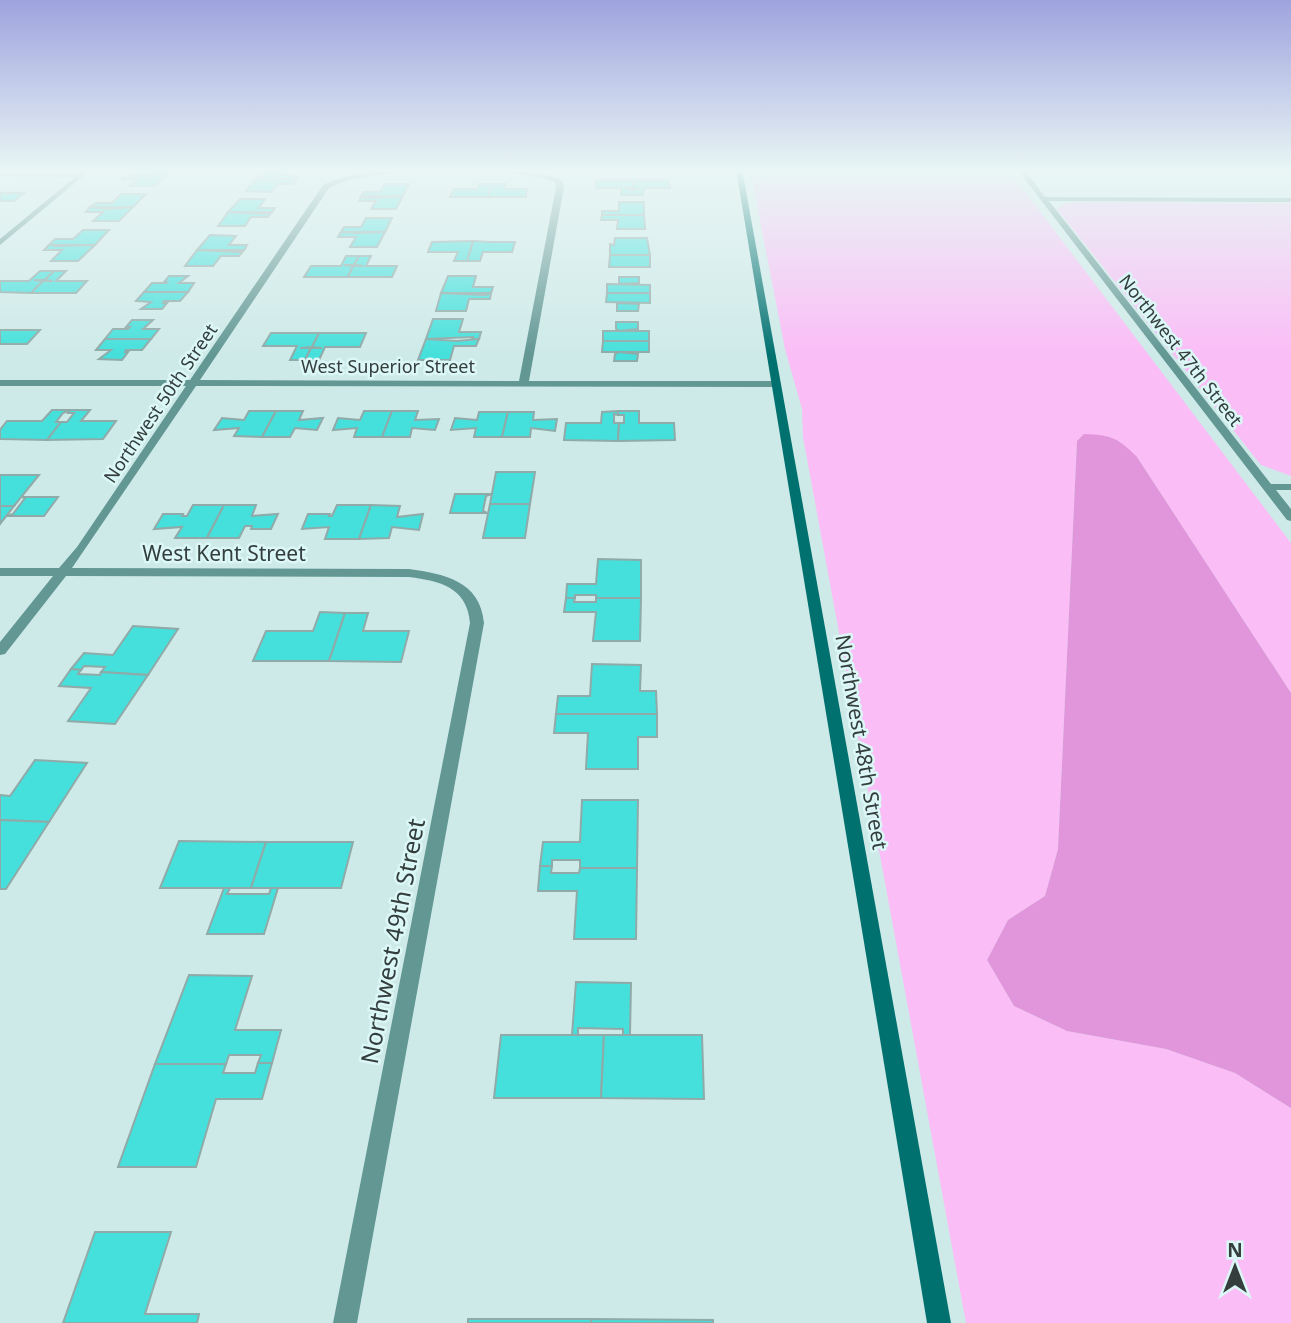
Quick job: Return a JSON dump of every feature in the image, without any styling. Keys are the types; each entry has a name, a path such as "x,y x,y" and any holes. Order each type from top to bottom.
{"main road":[{"name":"Northwest 48th Street","path":"750,231 939,1323"}],"street":[{"path":"0,243 15,231"},
{"name":"Northwest 50th Street","path":"0,651 63,572 297,231"},
{"name":"Northwest 50th Street","path":"523,384 552,231"},
{"name":"Northwest 47th Street","path":"1067,231 1291,517"},
{"name":"West Superior Street","path":"0,383 776,384"},
{"path":"1268,487 1291,487"},
{"name":"West Kent Street","path":"0,572 393,573 425,575 448,581"},
{"name":"Northwest 49th Street","path":"345,1323 477,623 478,614 472,599 448,581"}],"shaded area":[{"path":"762,231 1055,231 1291,543 1291,693 1137,457 1077,441 1058,849 1045,896 1008,920 987,960 1014,1006 1067,1031 1166,1049 1235,1073 1291,1108 1291,1323 966,1323 803,437 802,409 785,349"},
{"path":"1074,231 1291,231 1291,476 1261,465"},
{"path":"1084,434 1114,439 1137,457 1291,693 1291,1108 1235,1073 1166,1049 1067,1031 1014,1006 987,960 1008,920 1045,896 1058,849 1077,441"}],"building":[{"path":"82,231 108,231 95,245 49,245 55,239 73,239"},
{"path":"342,231 386,231 385,232"},
{"path":"341,232 385,232 377,247 350,247 356,237 338,237"},
{"path":"210,235 236,236 229,245 247,245 244,250 197,250"},
{"path":"615,238 647,238 650,255 610,255 610,244 614,245"},
{"path":"473,241 515,242 512,252 483,252 480,261 467,261"},
{"path":"473,241 467,261 454,261 458,252 428,252 432,242"},
{"path":"49,245 95,245 78,261 51,261 62,250 44,250"},
{"path":"197,250 244,250 239,256 221,256 213,266 185,266"},
{"path":"610,255 650,255 650,267 609,267"},
{"path":"346,256 359,256 354,265 344,265 353,266 348,277 304,277 311,266 341,266"},
{"path":"359,256 371,256 366,266 397,266 392,277 348,277 353,266 364,266 354,265"},
{"path":"40,271 54,271 45,280 34,280 43,281 31,293 0,292 0,281 29,281"},
{"path":"54,271 66,271 56,281 87,281 76,293 31,293 43,281 53,281 45,280"},
{"path":"169,276 188,276 179,283 194,283 188,292 144,292 152,283 166,283 164,282"},
{"path":"448,276 476,276 473,287 493,287 491,293 441,293"},
{"path":"619,277 639,277 639,283 622,284 619,283"},
{"path":"607,284 650,285 650,293 607,293"},
{"path":"144,292 188,292 180,301 164,301 163,303 167,303 162,309 141,309 151,302 136,301"},
{"path":"441,293 491,293 490,299 469,299 466,311 436,311"},
{"path":"607,293 650,293 650,303 606,302"},
{"path":"617,304 639,304 638,311 617,311"},
{"path":"433,319 463,319 459,332 481,332 479,339 426,339"},
{"path":"132,320 153,320 143,329 159,329 151,339 105,339 113,329 128,329 130,327 126,327"},
{"path":"616,322 638,322 638,329 620,331 616,329"},
{"path":"0,330 40,330 27,344 0,344"},
{"path":"603,331 649,331 649,341 603,341"},
{"path":"271,333 319,333 312,347 300,348 311,348 305,360 290,360 297,346 263,346"},
{"path":"319,333 366,333 360,347 325,347 319,360 305,360 311,348 322,348 312,347"},
{"path":"105,339 151,339 142,350 126,350 125,352 128,352 122,360 99,359 111,350 96,350"},
{"path":"426,339 479,339 476,346 454,346 450,360 418,360"},
{"path":"603,341 649,341 649,352 602,352"},
{"path":"615,354 638,354 637,361 614,361"},
{"path":"52,410 70,410 63,413 56,422 61,422 47,440 0,439 0,430 7,421 42,421"},
{"path":"70,410 90,410 81,421 116,421 103,439 47,440 61,422 67,422 74,413 68,413"},
{"path":"249,411 276,411 262,437 234,436 239,428 214,430 222,418 244,420"},
{"path":"276,411 303,411 299,420 323,418 317,430 295,428 290,437 262,437"},
{"path":"364,411 392,411 382,437 354,437 357,428 333,430 338,418 360,420"},
{"path":"392,411 418,411 415,420 439,419 435,430 412,428 410,437 382,437"},
{"path":"618,411 618,415 614,414 614,423 619,423 618,441 564,440 566,423 601,423 602,412"},
{"path":"618,411 639,411 639,423 674,423 675,440 618,441 619,423 624,423 624,415 618,415"},
{"path":"479,412 508,412 502,437 474,437 476,428 451,430 455,418 477,420"},
{"path":"508,412 534,412 533,420 557,419 555,431 531,428 530,437 502,437"},
{"path":"496,472 535,472 530,504 490,504"},
{"path":"0,475 39,475 14,506 0,506"},
{"path":"455,494 492,494 486,496 483,511 487,513 450,513"},
{"path":"22,497 58,497 44,516 6,516 13,514 25,498"},
{"path":"490,504 530,504 525,538 483,538"},
{"path":"193,505 224,505 207,538 175,538 182,527 154,529 163,514 187,516"},
{"path":"224,505 256,505 252,516 278,514 271,529 251,529 252,526 245,526 239,538 207,538"},
{"path":"337,505 371,505 359,539 325,539 329,527 302,529 308,514 332,516"},
{"path":"371,505 400,506 397,517 423,514 419,530 392,527 389,538 359,539"},
{"path":"0,506 14,506 0,524"},
{"path":"598,559 641,560 641,598 575,595 575,598 566,598 567,584 596,584"},
{"path":"566,598 575,598 574,602 596,602 596,598 641,598 640,641 593,641 596,612 564,612"},
{"path":"320,612 345,613 329,661 253,661 266,631 313,631"},
{"path":"345,613 368,613 363,631 409,631 401,662 329,661"},
{"path":"133,626 178,629 148,675 101,672 105,667 84,666 81,670 71,669 84,653 113,655"},
{"path":"592,664 641,665 640,691 656,691 657,714 556,714 558,696 590,696"},
{"path":"71,669 81,670 78,674 100,675 101,672 148,675 115,724 68,721 91,688 59,686"},
{"path":"556,714 657,714 657,737 638,737 638,769 586,769 588,733 554,733"},
{"path":"35,760 87,763 49,822 0,820 0,795 10,796"},
{"path":"582,800 638,800 637,868 580,868 580,860 552,860 552,866 540,866 543,842 580,842"},
{"path":"0,820 49,822 6,889 0,889"},
{"path":"179,841 266,842 251,888 160,888"},
{"path":"266,842 353,842 341,888 251,888"},
{"path":"540,866 552,866 551,873 579,873 580,868 637,868 636,939 574,939 577,891 538,891"},
{"path":"224,888 230,888 227,894 269,894 271,888 278,888 264,934 207,934"},
{"path":"189,975 252,976 235,1030 281,1030 272,1063 258,1063 261,1055 229,1055 226,1064 155,1064"},
{"path":"576,982 631,983 630,1035 623,1035 623,1029 578,1028 578,1035 572,1035"},
{"path":"501,1035 604,1035 601,1098 494,1098"},
{"path":"604,1035 702,1035 704,1099 601,1098"},
{"path":"258,1063 272,1063 262,1099 216,1099 196,1167 118,1167 155,1064 226,1064 223,1073 255,1073"},
{"path":"95,1232 171,1232 145,1314 199,1314 197,1323 63,1323"},
{"path":"468,1319 591,1319 591,1323 468,1323"},
{"path":"591,1319 713,1320 713,1323 591,1323"}]}
